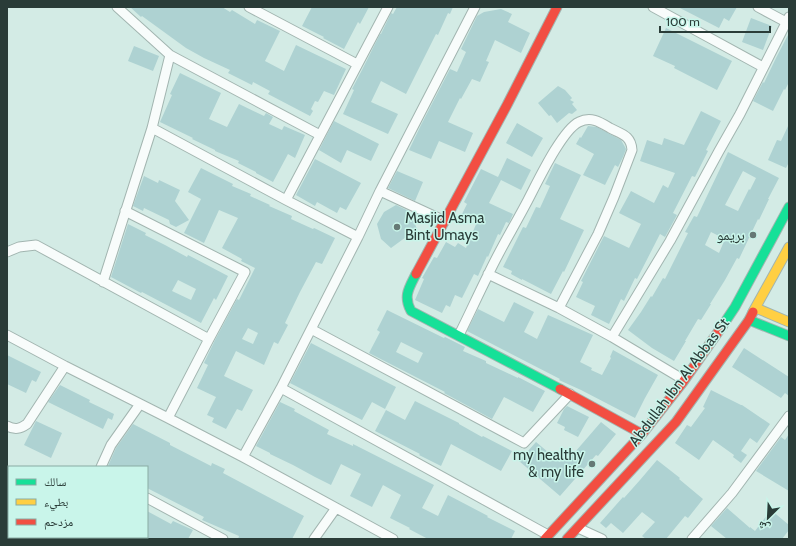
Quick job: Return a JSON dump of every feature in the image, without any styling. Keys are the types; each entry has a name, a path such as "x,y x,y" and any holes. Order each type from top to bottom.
{"main road":[{"path":"557,7 508,105 408,289 406,296 407,304 411,311 570,394 642,434"},
{"name":"Abdullah Ibn Al Abbas St","path":"546,537 642,434 684,380 736,307 789,207"},
{"name":"Abdullah Ibn Al Abbas St","path":"567,539 676,422 749,320 789,247"},
{"path":"756,308 789,322"},
{"path":"749,320 789,336"}],"street":[{"path":"117,7 170,55 320,135"},
{"path":"249,7 357,64"},
{"path":"286,200 388,7"},
{"path":"244,457 281,388 475,7"},
{"path":"653,7 763,67"},
{"path":"612,337 670,241 740,114 787,20 758,7"},
{"path":"103,282 152,128 170,55"},
{"path":"459,335 488,274 550,158 572,127 579,122 588,119 596,120 626,136 632,142 632,150 598,234 559,308"},
{"path":"152,128 358,237"},
{"path":"380,191 445,221"},
{"path":"125,212 245,272 168,418"},
{"path":"7,252 19,247 36,245 209,339"},
{"path":"488,274 559,308 612,337 684,380"},
{"path":"311,329 524,444 570,394"},
{"path":"7,335 244,457 393,539"},
{"path":"7,426 10,428 20,429 27,424 65,366"},
{"path":"281,388 546,537"},
{"path":"101,466 111,445 140,404"},
{"path":"692,539 732,493 787,422"},
{"path":"148,499 223,539"},
{"path":"314,539 336,508"},
{"path":"578,528 602,539"}],"building":[{"path":"130,7 222,7 230,12 232,10 255,24 257,20 280,31 265,61 284,71 296,45 346,69 334,95 324,91 318,102 315,101 311,109 313,111 310,116 268,94 270,91 253,82 252,85 228,73 230,70 186,48 142,16 141,17"},
{"path":"312,7 369,7 360,24 358,22 344,49 302,26"},
{"path":"397,7 453,7 450,14 448,13 438,35 436,34 406,94 381,81 371,102 398,114 388,134 343,114 354,90 352,89 391,13 393,14"},
{"path":"678,7 737,7 729,21 724,18 719,28"},
{"path":"501,9 512,14 508,22 530,33 521,53 495,40 486,61 489,62 480,82 472,79 461,99 460,98 448,122 473,133 465,152 439,141 431,159 409,150 450,69 457,72 466,52 461,49 477,16 484,12"},
{"path":"751,18 772,26 763,50 742,42"},
{"path":"666,28 732,61 717,90 674,68 675,66 653,56"},
{"path":"789,33 789,82 773,111 753,101 763,82 764,83"},
{"path":"134,46 159,56 153,71 128,61"},
{"path":"180,73 221,93 209,119 227,127 239,104 264,116 266,113 273,117 269,124 282,130 284,126 305,135 295,158 288,154 273,182 238,163 239,161 215,151 192,139 193,138 160,122 172,95 170,94"},
{"path":"558,86 565,90 572,98 570,100 574,102 572,104 577,110 572,114 569,113 557,123 538,103"},
{"path":"701,111 721,121 706,150 708,151 695,177 692,176 673,213 677,215 665,237 660,234 637,279 635,278 624,301 621,299 609,324 591,315 595,306 576,297 583,282 581,281 604,236 629,248 641,224 619,213 631,191 654,203 663,185 668,188 675,173 640,161 647,140 662,145 664,138 684,145"},
{"path":"334,121 379,144 371,161 347,150 341,163 319,150"},
{"path":"517,123 543,138 532,157 506,143"},
{"path":"789,124 789,162 786,168 768,160 777,140 781,141"},
{"path":"588,126 597,127 621,140 626,149 618,167 615,165 605,185 583,175 594,154 576,144"},
{"path":"728,152 779,178 739,259 737,258 701,320 698,319 674,361 652,348 628,330 651,296 652,297 663,278 665,279 688,233 685,232 694,216 697,217","holes":["743,171 756,178 738,211 725,205","711,232 725,239 719,253 705,245"]},
{"path":"507,158 531,170 521,190 501,180 489,203 513,214 509,223 506,222 500,235 498,234 478,276 474,274 462,298 455,295 450,307 446,305 442,313 415,300 424,279 422,278 434,257 437,258 446,242 455,247 458,243 466,248 477,222 462,214 467,204 464,202 481,169 498,177"},
{"path":"315,159 361,183 346,210 340,207 337,213 317,202 315,206 296,195"},
{"path":"555,163 581,175 560,219 584,230 564,272 563,271 551,294 511,274 512,271 503,267 523,227 526,228 536,207 540,208 550,186 545,184"},
{"path":"201,168 233,184 232,186 251,194 250,196 292,216 291,219 335,238 322,264 316,262 285,323 288,325 278,344 274,342 264,365 236,351 224,376 253,390 242,411 237,409 226,429 212,422 214,418 207,415 216,397 197,388 208,365 204,363 215,340 237,299 239,300 255,268 241,261 242,259 222,248 238,218 219,210 204,243 184,233 201,199 188,192","holes":["248,328 258,333 253,344 242,339"]},
{"path":"397,171 423,182 415,201 388,188"},
{"path":"144,176 158,183 159,180 180,190 175,201 189,220 176,227 170,224 169,220 144,208 143,211 133,206"},
{"name":"Masjid Asma Bint Umays","path":"396,205 409,211 417,229 391,248 381,239 377,224 384,212"},
{"path":"128,224 146,233 145,235 187,257 188,255 228,276 216,300 214,298 201,323 111,277","holes":["178,280 196,289 191,300 172,291"]},
{"path":"514,302 534,312 524,332 537,339 548,315 593,335 580,362 592,368 591,370 602,375 611,358 610,357 613,350 658,375 635,418 559,380 560,379 467,331 478,309 504,322"},
{"path":"387,310 465,347 463,351 545,391 533,412 504,397 492,419 444,393 445,392 369,353 380,332 377,330","holes":["401,342 423,353 418,363 396,352"]},
{"path":"311,343 396,387 385,409 372,402 362,420 290,383"},
{"path":"744,348 789,377 789,396 785,393 781,398 732,367"},
{"path":"7,355 41,372 36,382 32,380 26,393 7,384"},
{"path":"60,385 90,400 89,402 114,414 112,420 108,418 103,429 48,402"},
{"path":"711,390 742,405 770,424 757,443 750,438 741,451 747,455 741,463 733,457 734,455 713,440 699,460 675,443 687,425 691,427 705,408 703,407"},
{"path":"415,401 459,423 482,437 483,436 512,451 501,471 451,444 441,466 375,431 386,410 405,420"},
{"path":"280,402 295,409 294,411 329,430 327,434 353,446 353,444 434,485 422,508 438,516 448,495 515,531 511,539 428,539 390,518 401,495 383,485 372,507 350,496 361,474 341,464 331,485 256,446"},
{"path":"567,406 589,417 578,437 564,430 565,427 557,423"},
{"path":"36,421 62,433 51,458 24,445"},
{"path":"601,422 616,434 598,456 596,455 560,496 519,461 536,442 560,462 565,456 569,459"},
{"path":"133,424 211,466 212,463 225,469 223,473 304,516 292,539 238,539 239,536 202,520 204,517 148,489 148,466 108,466 116,448"},
{"path":"789,434 789,491 756,471 781,437 785,440"},
{"path":"657,460 703,499 688,518 685,516 666,539 646,539 642,536 655,522 642,512 623,533 611,523 606,528 600,523"},
{"path":"727,508 755,531 771,510 789,525 789,530 782,539 727,539 711,526"},
{"path":"148,512 171,524 173,521 193,530 188,539 147,539"}],"traffic: fast":[{"path":"723,325 735,307 789,207"},
{"path":"416,274 407,296 407,301 411,311 560,389"},
{"path":"749,320 789,336"}],"traffic: slow":[{"path":"753,312 789,247"},
{"path":"756,308 789,322"}],"traffic: jam":[{"path":"416,274 507,105 557,7"},
{"path":"567,539 676,422 749,320 753,312"},
{"path":"545,539 642,434 683,382 723,325"},
{"path":"560,389 642,434"}],"place":[{"name":"Masjid Asma Bint Umays","path":"397,227"},
{"name":"بريمو","path":"753,235"},
{"name":"my healthy & my life","path":"592,464"}]}
